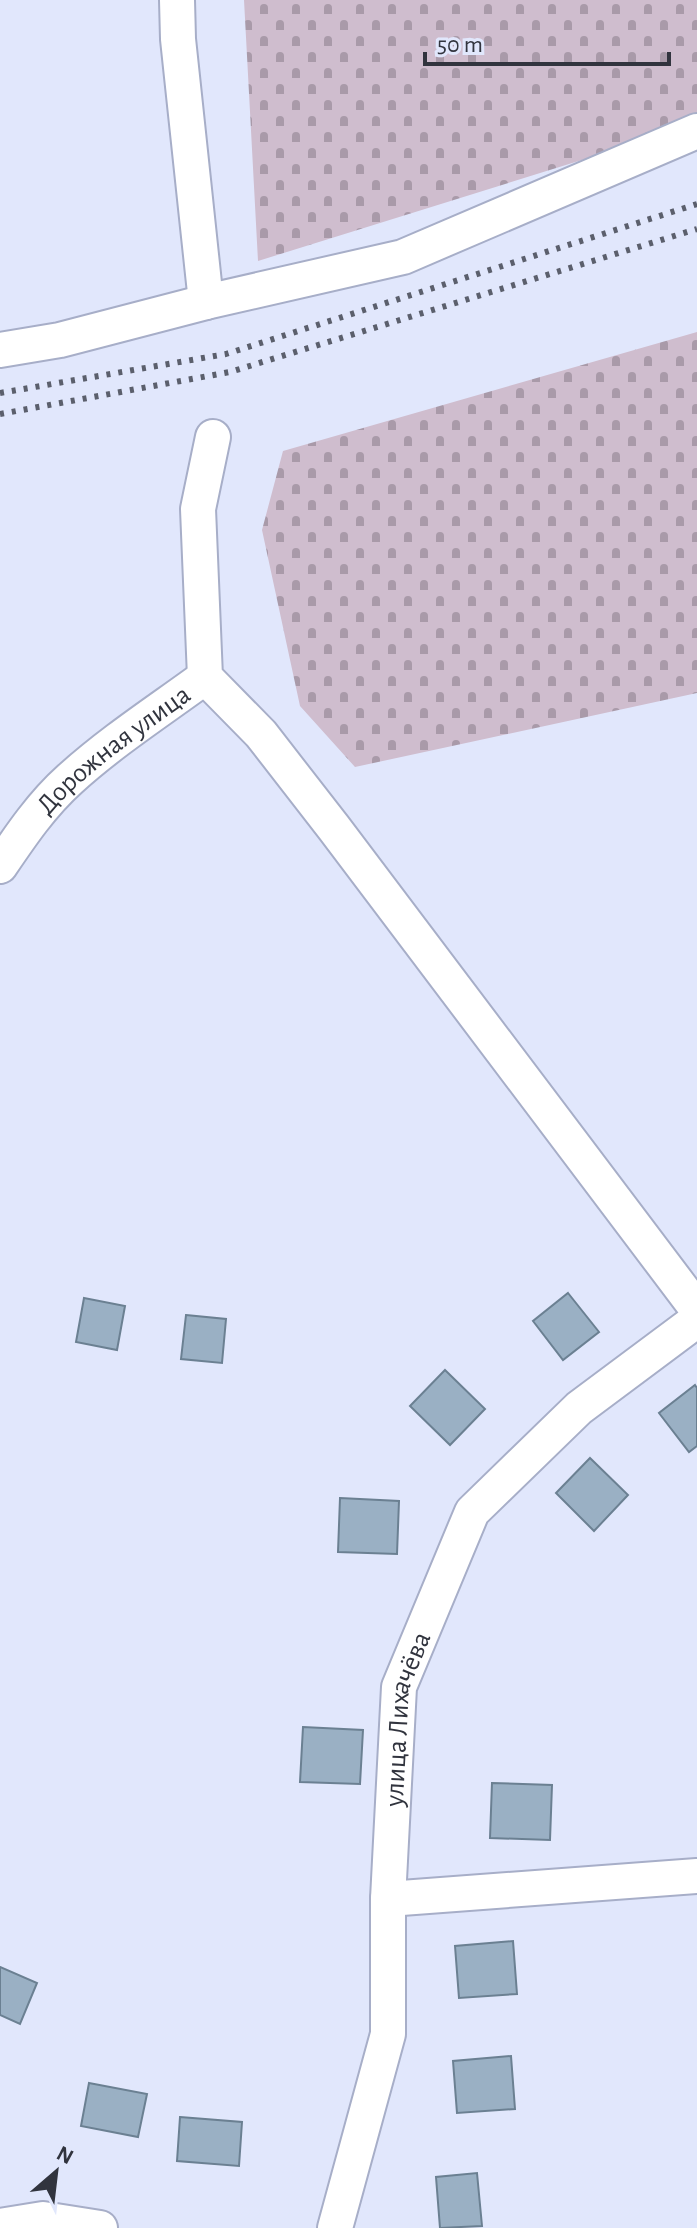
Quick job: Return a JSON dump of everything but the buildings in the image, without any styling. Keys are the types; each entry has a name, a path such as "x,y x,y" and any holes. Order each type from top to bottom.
{"street":[{"path":"177,0 178,39 206,302"},
{"path":"0,350 60,340 206,302 403,257 697,131"},
{"path":"213,437 198,509 205,677 261,734 298,781 697,1309"},
{"name":"Дорожная улица","path":"0,866 27,826 68,780 109,746 205,677"},
{"name":"улица Лихачёва","path":"335,2228 388,2034 388,1899 399,1687 472,1512 579,1408 697,1320"},
{"path":"388,1899 697,1876"},
{"path":"0,2226 43,2219 100,2228"}],"green space":[{"path":"244,0 697,0 697,113 659,136 258,261"},
{"path":"697,332 697,693 355,767 300,706 262,530 283,451"}],"railway":[{"path":"0,393 226,354 697,204"},
{"path":"0,414 230,372 697,229"}]}
